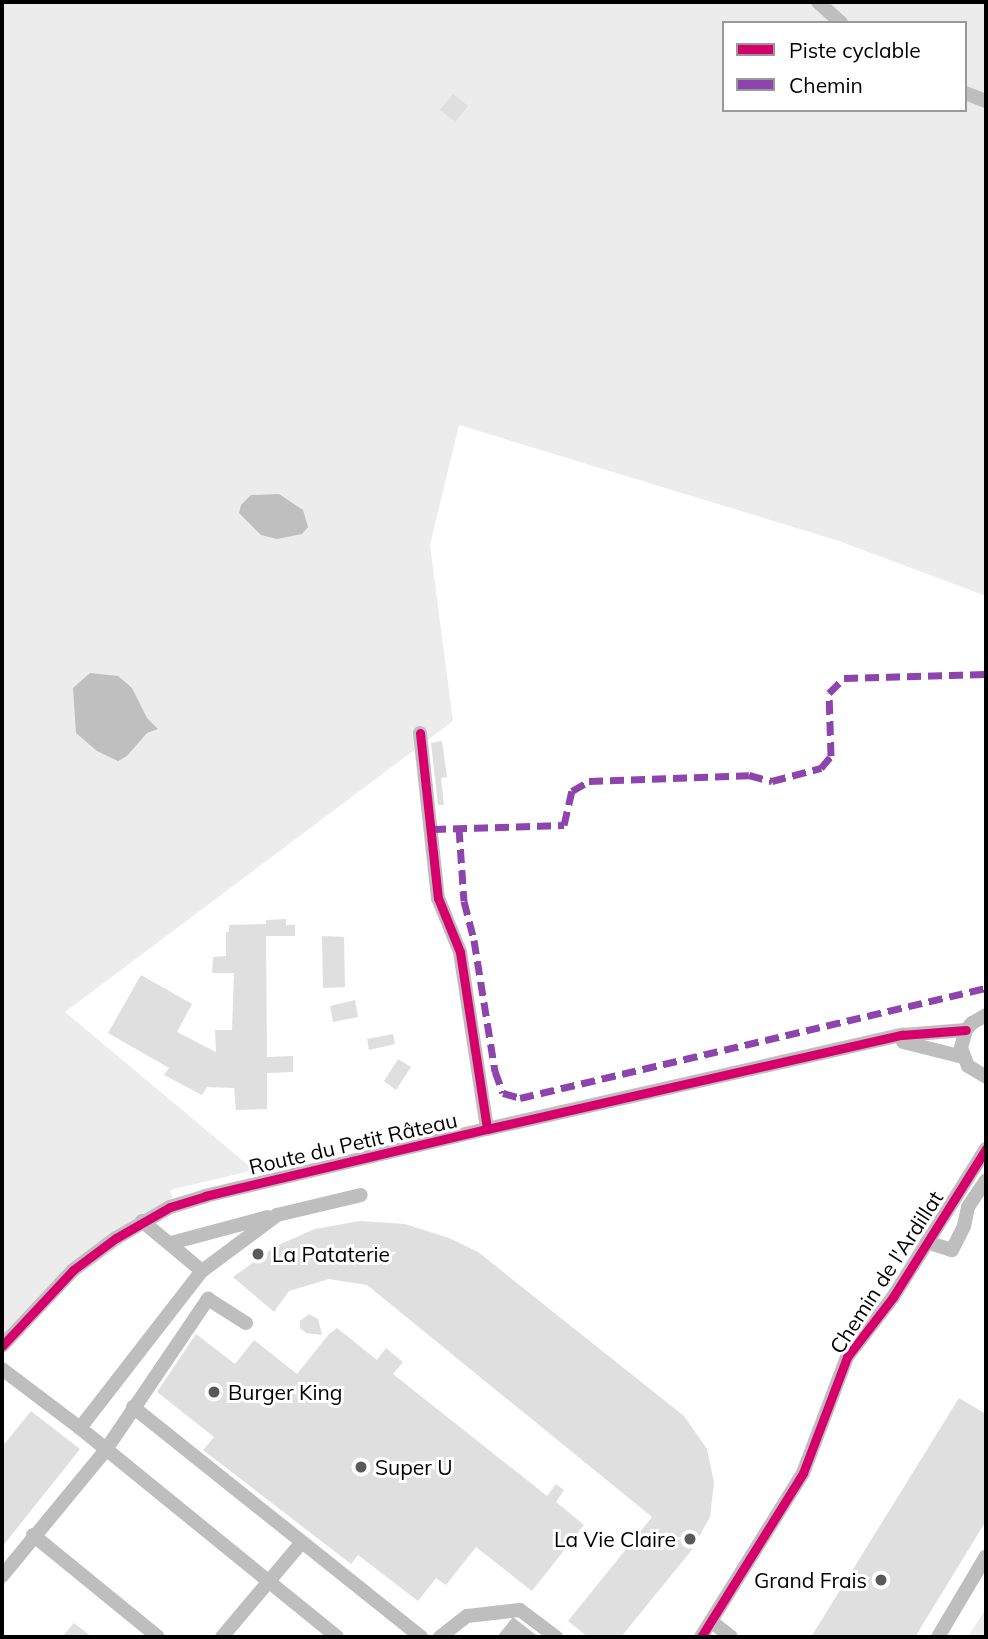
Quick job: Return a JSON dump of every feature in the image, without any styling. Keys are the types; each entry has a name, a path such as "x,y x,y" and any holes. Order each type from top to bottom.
{"street":[{"path":"818,2 839,21"},
{"path":"967,94 986,101"},
{"path":"420,733 438,898 460,952 486,1129"},
{"path":"985,1080 968,1066 961,1048 965,1030 986,1015"},
{"name":"Route du Petit Râteau","path":"2,1346 34,1308 73,1270 142,1221 170,1207 205,1196 486,1129 902,1035 965,1030"},
{"name":"Route du Petit Râteau","path":"880,1041 914,1043 963,1058"},
{"name":"Chemin de l'Ardillat","path":"701,1637 803,1473 847,1357 893,1297 986,1149"},
{"path":"927,1242 952,1250 964,1226 968,1207 986,1180"},
{"path":"171,1243 361,1195"},
{"path":"80,1428 202,1271 277,1215"},
{"path":"142,1221 202,1271"},
{"path":"2,1576 33,1535 105,1451 208,1299 246,1323"},
{"path":"2,1369 80,1428 337,1637"},
{"path":"133,1407 421,1637"},
{"path":"33,1535 158,1637"},
{"path":"222,1637 302,1542"},
{"path":"938,1637 986,1556"},
{"path":"440,1637 467,1616 520,1610 556,1637"},
{"path":"712,1622 731,1637"}],"shaded area":[{"path":"2,2 986,2 986,596 839,541 459,425 430,545 453,721 65,1012 254,1170 170,1190 175,1205 77,1277 2,1348"},
{"path":"279,494 303,510 308,527 302,534 277,539 261,535 239,513 241,505 251,495"},
{"path":"90,673 118,676 132,688 147,718 158,729 147,733 127,756 118,761 97,751 76,733 73,688"},
{"path":"986,1608 986,1637 968,1637"},
{"path":"513,1617 536,1635 497,1637"}],"building":[{"path":"453,94 468,106 455,122 440,110"},
{"path":"442,741 447,777 441,778 444,805 438,805 431,743"},
{"path":"286,919 286,925 295,925 295,936 266,936 267,1057 293,1056 293,1072 267,1073 267,1109 236,1110 234,1088 207,1087 202,1095 164,1075 169,1068 108,1033 141,975 192,1004 177,1032 216,1052 215,1030 232,1030 234,973 212,973 213,957 226,956 226,932 229,932 229,925 266,924 266,920"},
{"path":"322,936 344,937 345,987 323,988"},
{"path":"355,1000 358,1017 333,1022 330,1006"},
{"path":"393,1034 395,1044 369,1050 367,1039"},
{"path":"398,1059 411,1067 396,1090 384,1081"},
{"path":"360,1221 405,1224 449,1238 478,1252 684,1416 707,1449 714,1483 710,1517 691,1551 621,1637 588,1637 568,1621 652,1517 367,1285 329,1279 289,1291 274,1312 233,1277 276,1246 315,1229"},
{"path":"309,1314 318,1319 322,1335 306,1333 300,1328 300,1321"},
{"name":"Super U","path":"337,1328 377,1360 386,1348 403,1362 393,1374 547,1496 556,1484 564,1490 556,1502 584,1525 532,1591 476,1547 446,1585 436,1578 418,1601 358,1555 351,1564 203,1450 214,1437 157,1392 196,1334 235,1364 254,1340 297,1374"},
{"path":"959,1398 986,1414 986,1521 915,1637 811,1637"},
{"path":"31,1411 80,1449 2,1547 2,1447"},
{"path":"74,1623 92,1637 62,1637"}],"marked path":[{"path":"432,829 564,825 572,791 589,781 749,775 772,781 821,768 831,756 829,693 844,678 986,674"},
{"path":"459,828 464,901 474,940 495,1071 503,1093 520,1098 986,988"}],"cycle path":[{"path":"420,733 438,898 460,952 487,1129"},
{"path":"2,1346 73,1270 116,1238 170,1207 205,1196 487,1129 902,1035 966,1030"},
{"path":"701,1637 803,1473 847,1357 893,1297 986,1149"}],"place":[{"name":"La Pataterie","path":"258,1254"},
{"name":"Burger King","path":"214,1392"},
{"name":"Super U","path":"361,1467"},
{"name":"La Vie Claire","path":"690,1539"},
{"name":"Grand Frais","path":"881,1580"}]}
